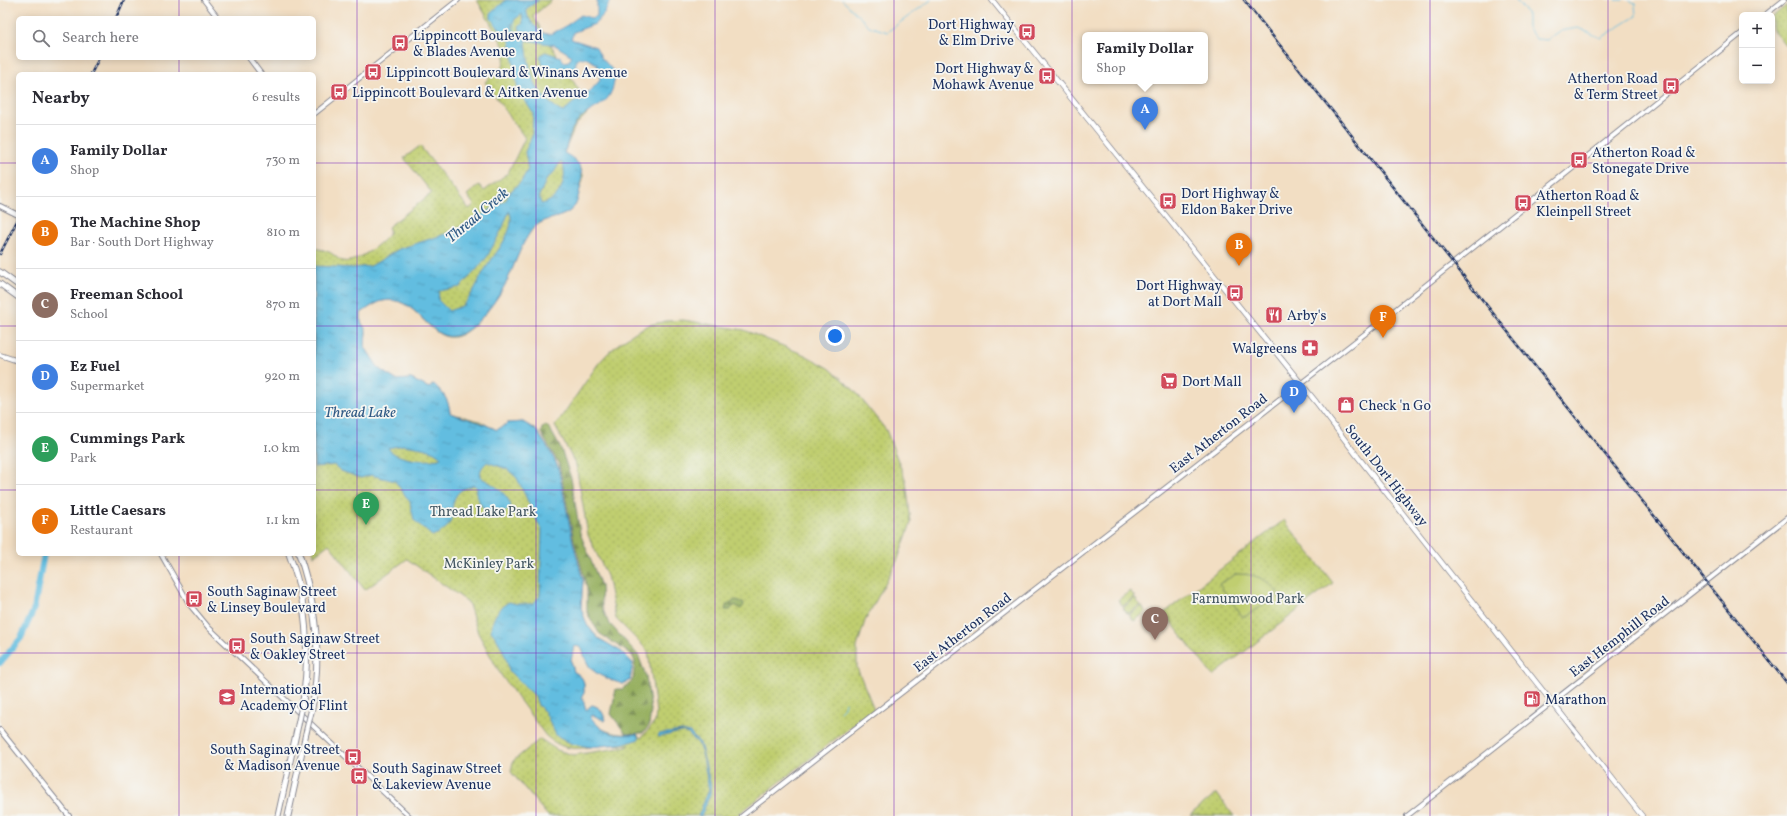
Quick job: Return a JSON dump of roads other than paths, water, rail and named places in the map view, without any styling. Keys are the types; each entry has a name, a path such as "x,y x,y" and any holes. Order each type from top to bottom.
{"highway":[{"path":"0,272 16,284"},
{"path":"0,284 16,296"},
{"path":"278,816 303,701 307,662 306,634 300,591 290,556"},
{"path":"288,816 312,708 316,671 316,629 309,589 300,556"}],"main road":[{"name":"South Dort Highway","path":"992,0 1316,402 1642,816"}],"street":[{"path":"204,0 216,16"},
{"path":"316,112 458,0"},
{"path":"1769,12 1784,0"},
{"name":"East Atherton Road","path":"742,816 1300,384 1570,172 1739,35"},
{"path":"250,60 260,72"},
{"path":"0,206 16,214"},
{"path":"0,355 16,360"},
{"name":"East Hemphill Road","path":"1407,816 1787,518"},
{"path":"162,556 190,605 209,628 409,816"},
{"path":"0,730 69,816"}],"water":[{"name":"Thread Lake","path":"506,0 539,0 526,9 528,17 542,33 550,34 563,28 581,15 592,18 597,16 597,0 611,0 603,15 595,24 574,32 571,39 596,47 601,57 615,73 610,95 604,102 578,121 572,129 564,153 571,157 581,169 582,180 577,202 569,212 539,223 534,228 522,246 502,290 484,315 462,334 445,336 437,332 413,310 404,304 394,300 382,301 361,313 361,322 366,330 365,347 379,369 396,380 411,379 429,388 434,384 445,397 450,413 497,430 508,423 523,422 536,430 550,451 558,467 573,542 583,580 581,608 587,625 598,638 622,652 633,663 630,680 623,684 597,674 589,667 581,647 574,646 571,661 574,672 582,678 583,681 584,693 582,696 586,710 592,705 597,707 603,713 605,721 593,715 590,716 600,727 610,733 623,735 637,734 639,739 627,743 591,747 572,744 556,735 545,712 538,705 535,696 509,671 503,650 491,631 496,614 505,604 509,602 516,604 533,604 540,596 542,531 517,478 507,469 487,462 481,469 480,475 481,478 504,493 510,502 511,507 496,518 492,518 481,504 477,496 477,488 474,485 459,492 453,504 451,521 448,526 432,536 414,520 410,502 395,481 371,475 361,478 341,471 334,465 316,467 316,266 353,268 371,266 399,249 455,231 506,200 510,192 521,182 528,169 525,152 532,136 533,113 518,90 510,41 491,19 491,13","holes":["522,14 523,24 519,26 521,34 515,33 512,26 514,20","526,40 555,45 572,56 569,61 564,62 561,57 545,52 540,56 543,65 562,78 579,70 575,65 578,58 586,58 597,64 600,80 592,89 572,103 564,112 557,109 547,100 536,85 530,68","560,162 563,164 564,170 561,189 553,199 541,204 539,196 547,178 553,174","509,211 511,218 508,234 463,305 449,311 438,300 439,291 460,287 487,257 503,227","403,445 419,447 430,450 441,458 429,460 405,458 392,452 388,448"]},
{"path":"682,731 690,733 700,743 711,786 710,795 701,816 698,816 709,790 703,757 698,743 688,734 681,732 658,736 659,734"}],"waterway":[{"name":"Thread Creek","path":"842,0 869,26 887,32 931,0"},
{"name":"Thread Creek","path":"1516,0 1527,13 1527,27 1536,39 1547,40 1560,31 1578,28 1601,38 1636,16 1635,4 1630,0"},
{"name":"Thread Creek","path":"1616,0 1623,0"},
{"name":"Thread Creek","path":"514,21 516,34"},
{"name":"Thread Creek","path":"0,663 21,638 34,609 44,556"},
{"path":"840,711 844,707 845,702"}],"railway":[{"path":"117,16 124,0"},
{"path":"1244,0 1787,683"},
{"path":"92,72 98,60"},
{"path":"0,254 16,223"}],"place":[{"name":"Dort Highway & Elm Drive","path":"1027,32"},
{"name":"Lippincott Boulevard & Blades Avenue","path":"400,43"},
{"name":"Lippincott Boulevard & Winans Avenue","path":"373,72"},
{"name":"Dort Highway & Mohawk Avenue","path":"1047,76"},
{"name":"Atherton Road & Term Street","path":"1671,86"},
{"name":"Lippincott Boulevard & Aitken Avenue","path":"339,92"},
{"name":"Family Dollar","path":"1145,130"},
{"name":"Atherton Road & Stonegate Drive","path":"1579,160"},
{"name":"Dort Highway & Eldon Baker Drive","path":"1168,201"},
{"name":"Atherton Road & Kleinpell Street","path":"1523,203"},
{"name":"The Machine Shop","path":"1239,266"},
{"name":"Dort Highway at Dort Mall","path":"1235,293"},
{"name":"Arby's","path":"1274,315"},
{"name":"Little Caesars","path":"1383,338"},
{"name":"Walgreens","path":"1310,348"},
{"name":"Dort Mall","path":"1169,381"},
{"name":"Check 'n Go","path":"1346,405"},
{"name":"Ez Fuel","path":"1294,413"},
{"name":"Cummings Park","path":"366,525"},
{"name":"South Saginaw Street & Linsey Boulevard","path":"194,599"},
{"name":"Freeman School","path":"1155,640"},
{"name":"South Saginaw Street & Oakley Street","path":"237,646"},
{"name":"International Academy Of Flint","path":"227,697"},
{"name":"Marathon","path":"1532,699"},
{"name":"South Saginaw Street & Madison Avenue","path":"353,757"},
{"name":"South Saginaw Street & Lakeview Avenue","path":"359,776"}],"park label":[{"name":"Thread Lake Park","path":"483,511"},
{"name":"McKinley Park","path":"489,563"},
{"name":"Farnumwood Park","path":"1248,598"}]}
